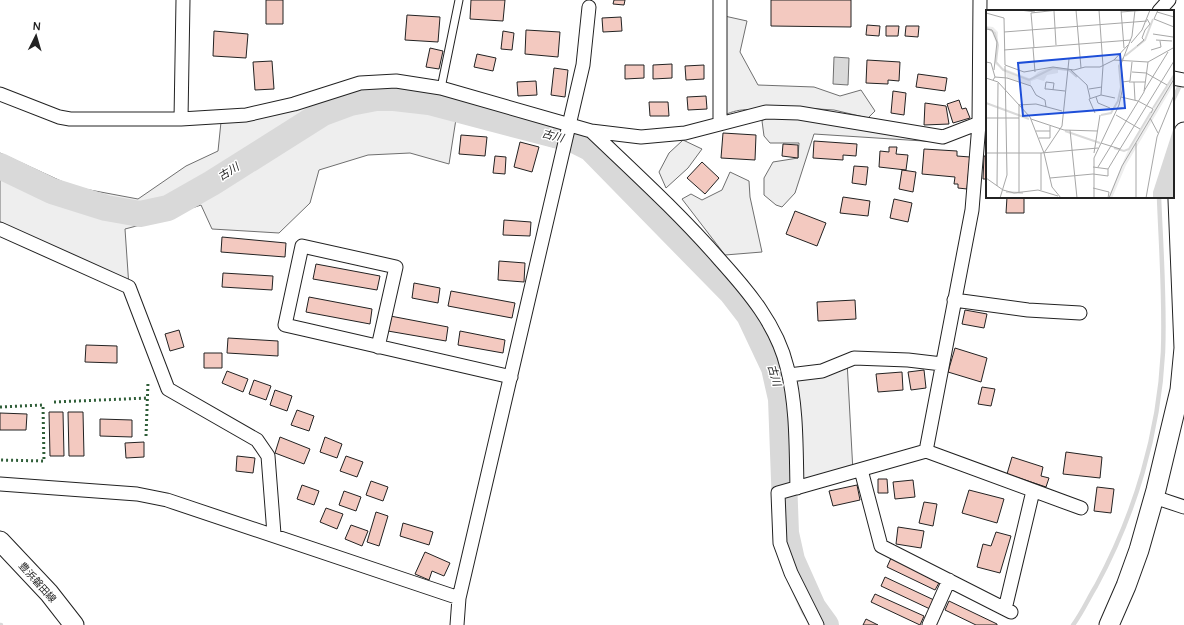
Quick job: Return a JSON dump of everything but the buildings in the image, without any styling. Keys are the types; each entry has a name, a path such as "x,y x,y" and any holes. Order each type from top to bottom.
{"street":[{"path":"181,119 183,0"},
{"path":"720,0 720,123"},
{"path":"926,451 972,210 983,122 980,0"},
{"path":"1160,10 1169,0"},
{"path":"457,625 460,598 583,65 589,7"},
{"path":"1174,78 1184,80"},
{"path":"0,94 59,117 70,119 181,119 246,115 294,104 360,83 396,80 441,88 591,131 641,137 685,132 766,112 799,113 943,137 983,122"},
{"path":"591,131 688,223 746,289 770,324 787,365 794,400 798,488"},
{"path":"1109,625 1129,579 1154,497 1180,390 1184,348 1180,147 1184,132"},
{"path":"0,229 129,287 168,389 257,440 268,456 274,534"},
{"path":"378,347 396,267 302,246 285,325 378,347 511,377"},
{"path":"954,300 1028,310 1080,313"},
{"path":"789,375 822,371 854,358 908,360 942,364"},
{"path":"817,625 791,573 780,543 778,493 926,451 1081,508"},
{"path":"861,470 881,546 1008,610 1033,491"},
{"path":"0,484 137,494 167,500 274,534 460,598"},
{"path":"1154,497 1184,507"},
{"name":"豊浜磐田線","path":"0,541 49,593 74,625"},
{"path":"929,625 949,580"}],"lane":[{"path":"441,88 459,0"}],"shaded area":[{"path":"720,15 747,21 740,52 758,85 814,87 840,96 861,90 875,111 868,118 834,110 803,108 939,142 814,134 795,193 782,207 776,205 764,195 764,178 773,162 798,158 799,143 770,143 764,136 762,121 773,112 740,110 720,117"},
{"path":"834,57 849,58 848,85 833,84"},
{"path":"402,82 569,125 564,150 456,119 449,164 410,153 368,155 319,170 310,203 279,233 212,229 201,205 148,223 125,229 129,287 0,226 0,153 74,187 138,199 186,166 218,151 221,122 315,97"},
{"path":"683,140 702,149 688,168 666,188 659,172 669,153"},
{"path":"730,172 749,181 750,197 762,252 725,255 682,199 691,194 702,200 722,190"},
{"path":"847,361 853,472 797,480 789,375"}],"waterway":[{"path":"1174,98 1182,81"},
{"name":"古川","path":"0,166 52,191 106,208 140,214 168,208 212,183 323,113 350,103 376,98 394,98 429,102 574,140 590,148 732,293 749,315 774,368 781,399 786,533 792,560 813,607 826,625"},
{"path":"1073,625 1110,559 1133,502 1143,472 1150,443 1161,382 1163,352 1163,294 1159,198"}],"hedge":[{"path":"146,436 148,382"},
{"path":"54,402 148,398"},
{"path":"0,407 43,405 44,461 0,460"}]}
